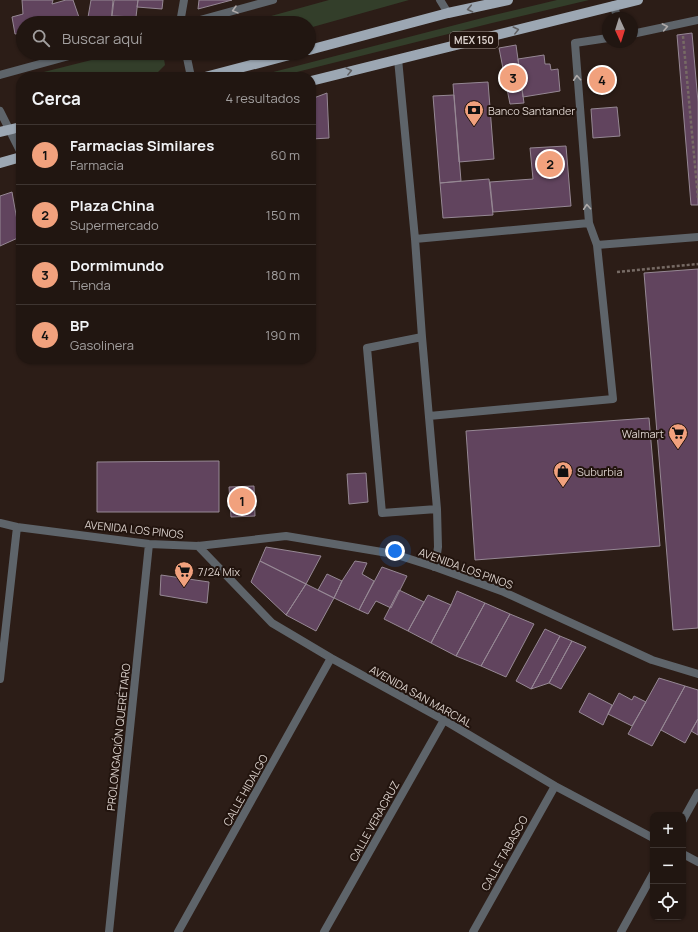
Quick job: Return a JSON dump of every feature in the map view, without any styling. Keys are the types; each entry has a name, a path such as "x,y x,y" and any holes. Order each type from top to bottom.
{"main road":[{"path":"316,48 508,0"},
{"name":"MEX 150","path":"316,80 638,0"},
{"path":"224,72 270,60"},
{"path":"0,132 16,128"},
{"path":"0,163 16,159"}],"street":[{"path":"181,16 184,0"},
{"path":"215,16 273,0"},
{"path":"440,0 448,14"},
{"path":"614,6 616,12"},
{"path":"638,33 698,20"},
{"path":"429,416 612,399 597,244 588,223 575,43 602,39"},
{"path":"398,59 415,239 437,509 438,547 435,567"},
{"path":"0,75 55,60"},
{"path":"187,60 190,72"},
{"path":"0,111 16,143"},
{"path":"415,239 588,223"},
{"path":"597,244 698,238"},
{"path":"422,337 367,348 382,513 437,509"},
{"name":"AVENIDA LOS PINOS","path":"0,523 17,527 149,544 198,546 286,536 394,554 504,592 652,660 698,674"},
{"path":"0,679 17,527"},
{"name":"PROLONGACIÓN QUERÉTARO","path":"109,932 149,544"},
{"name":"AVENIDA SAN MARCIAL","path":"198,546 272,623 331,658 444,720 555,786 650,836"},
{"name":"CALLE HIDALGO","path":"178,932 331,658"},
{"name":"CALLE VERACRUZ","path":"324,932 444,720"},
{"name":"CALLE TABASCO","path":"473,932 555,786"},
{"path":"686,815 698,793"},
{"path":"686,856 698,862"},
{"path":"621,932 650,879"}],"path":[{"path":"682,24 698,198"},
{"path":"617,272 698,264"}],"green space":[{"path":"329,0 409,0 316,26 316,16 271,16"},
{"path":"557,0 589,0 297,72 273,72"},
{"path":"91,60 164,60 165,65 158,72 44,72"}],"building":[{"path":"22,0 53,0 52,4 66,0 73,0 79,16 16,16 15,34 12,17 23,14"},
{"path":"91,0 113,0 112,16 88,16"},
{"path":"114,0 138,0 136,16 112,16"},
{"path":"138,0 163,0 162,9 137,7"},
{"path":"199,0 232,0 198,9"},
{"path":"692,33 698,102 698,205 691,205 677,35"},
{"path":"516,45 524,103 510,104 499,48"},
{"path":"544,55 545,64 550,64 551,70 558,69 560,91 523,97 518,59"},
{"name":"Banco Santander","path":"488,82 494,159 459,162 453,84"},
{"path":"327,93 329,138 316,139 316,97"},
{"path":"454,95 461,181 440,183 433,96"},
{"path":"617,107 620,136 593,138 591,109"},
{"path":"566,146 571,206 493,212 490,182 533,179 530,148"},
{"path":"489,179 493,215 443,218 440,183"},
{"path":"12,192 16,214 16,239 0,246 0,196"},
{"name":"Walmart","path":"698,269 698,628 673,630 644,273"},
{"name":"Suburbia","path":"649,418 660,546 475,560 466,431"},
{"path":"219,461 219,512 97,512 97,462"},
{"path":"366,473 368,502 349,504 347,474"},
{"path":"254,486 255,516 231,517 229,487"},
{"path":"266,547 321,556 306,584 260,561"},
{"path":"260,561 306,584 286,615 251,582"},
{"path":"355,561 367,563 362,574 374,581 359,610 334,598 342,581"},
{"path":"382,567 407,576 391,608 376,601 368,614 359,610"},
{"path":"327,574 342,581 334,598 318,590"},
{"name":"7/24 Mix","path":"161,575 209,582 207,603 160,595"},
{"path":"306,584 334,598 316,631 286,615"},
{"path":"399,590 424,602 408,631 384,619"},
{"path":"457,591 485,603 456,656 431,643"},
{"path":"428,595 451,605 431,643 408,631"},
{"path":"485,603 510,614 481,666 456,656"},
{"path":"510,614 534,624 506,677 481,666"},
{"path":"545,629 560,636 531,689 516,681"},
{"path":"560,636 572,641 549,683 531,689"},
{"path":"572,641 586,647 561,689 549,683"},
{"path":"659,678 685,686 652,746 628,734"},
{"path":"685,686 698,690 698,719 685,743 661,730"},
{"path":"589,693 612,705 603,725 579,712"},
{"path":"619,693 632,700 634,696 646,702 632,726 608,714"},
{"path":"698,719 698,735 691,731"}],"place":[{"name":"Dormimundo","path":"513,78"},
{"name":"BP","path":"602,80"},
{"name":"Banco Santander","path":"474,127"},
{"name":"Plaza China","path":"550,164"},
{"name":"Walmart","path":"678,450"},
{"name":"Suburbia","path":"563,488"},
{"name":"Farmacias Similares","path":"242,501"},
{"name":"7/24 Mix","path":"184,588"}]}
